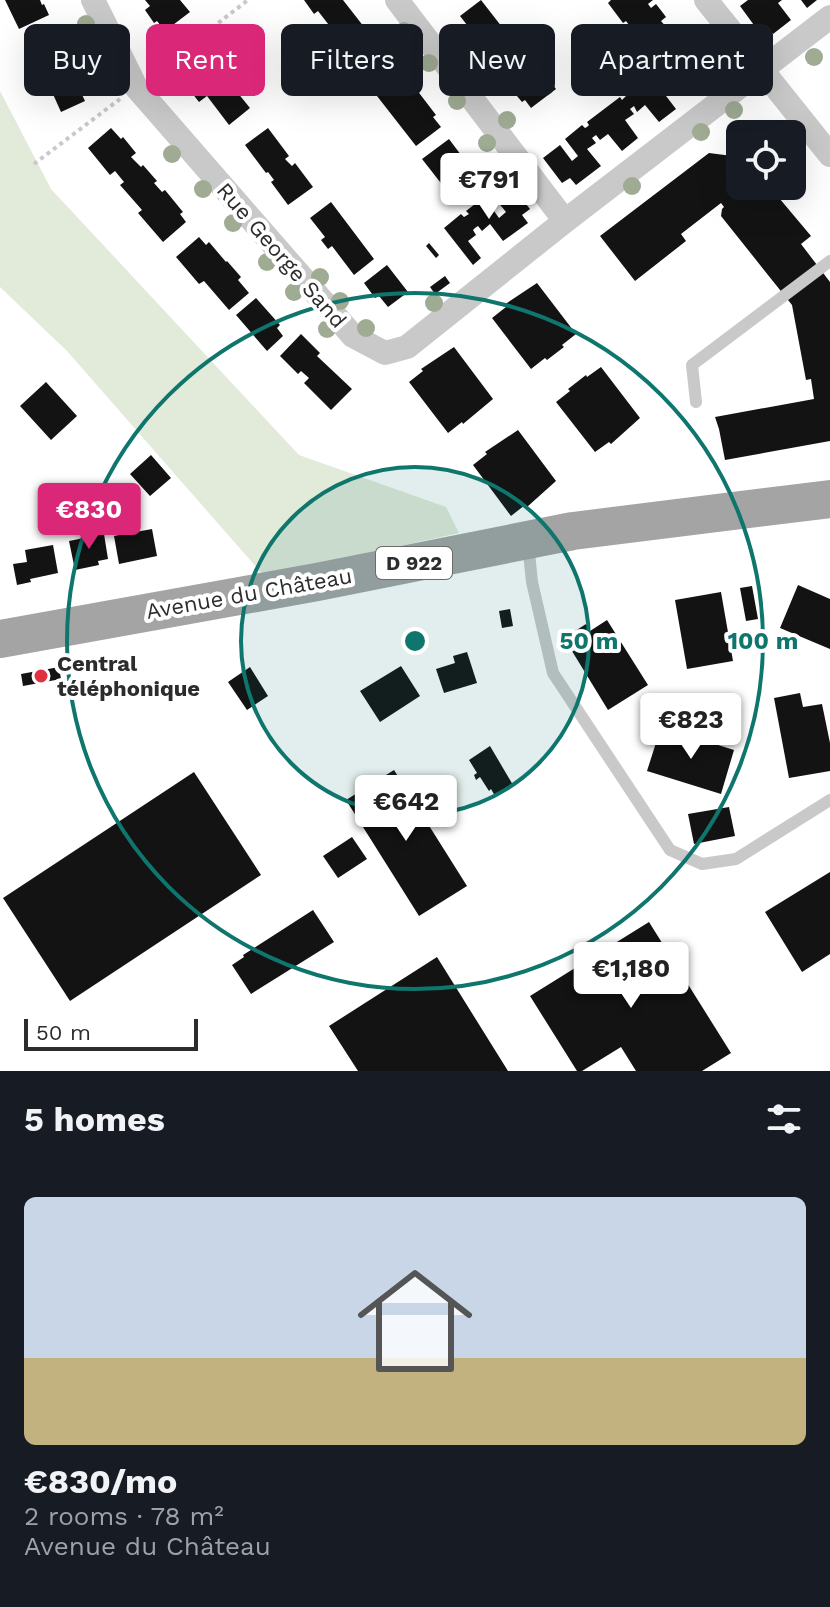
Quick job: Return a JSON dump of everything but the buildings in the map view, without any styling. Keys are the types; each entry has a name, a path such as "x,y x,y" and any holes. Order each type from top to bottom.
{"main road":[{"name":"Avenue du Château","path":"0,639 317,582 573,531 830,499"}],"street":[{"name":"Rue George Sand","path":"93,0 136,87 353,336 385,353 407,347 726,96"},
{"path":"397,0 565,221"},
{"path":"706,0 725,24"},
{"name":"Rue George Sand","path":"773,60 830,17"},
{"path":"773,86 830,155"}],"lane":[{"path":"696,402 692,365 830,261"},
{"path":"528,540 532,582 553,673 670,850 702,864 736,859 830,800"}],"green space":[{"path":"0,91 51,189 299,455 446,507 459,533 264,576 67,351 0,287"}],"place":[{"name":"Central téléphonique","path":"41,676"}]}
